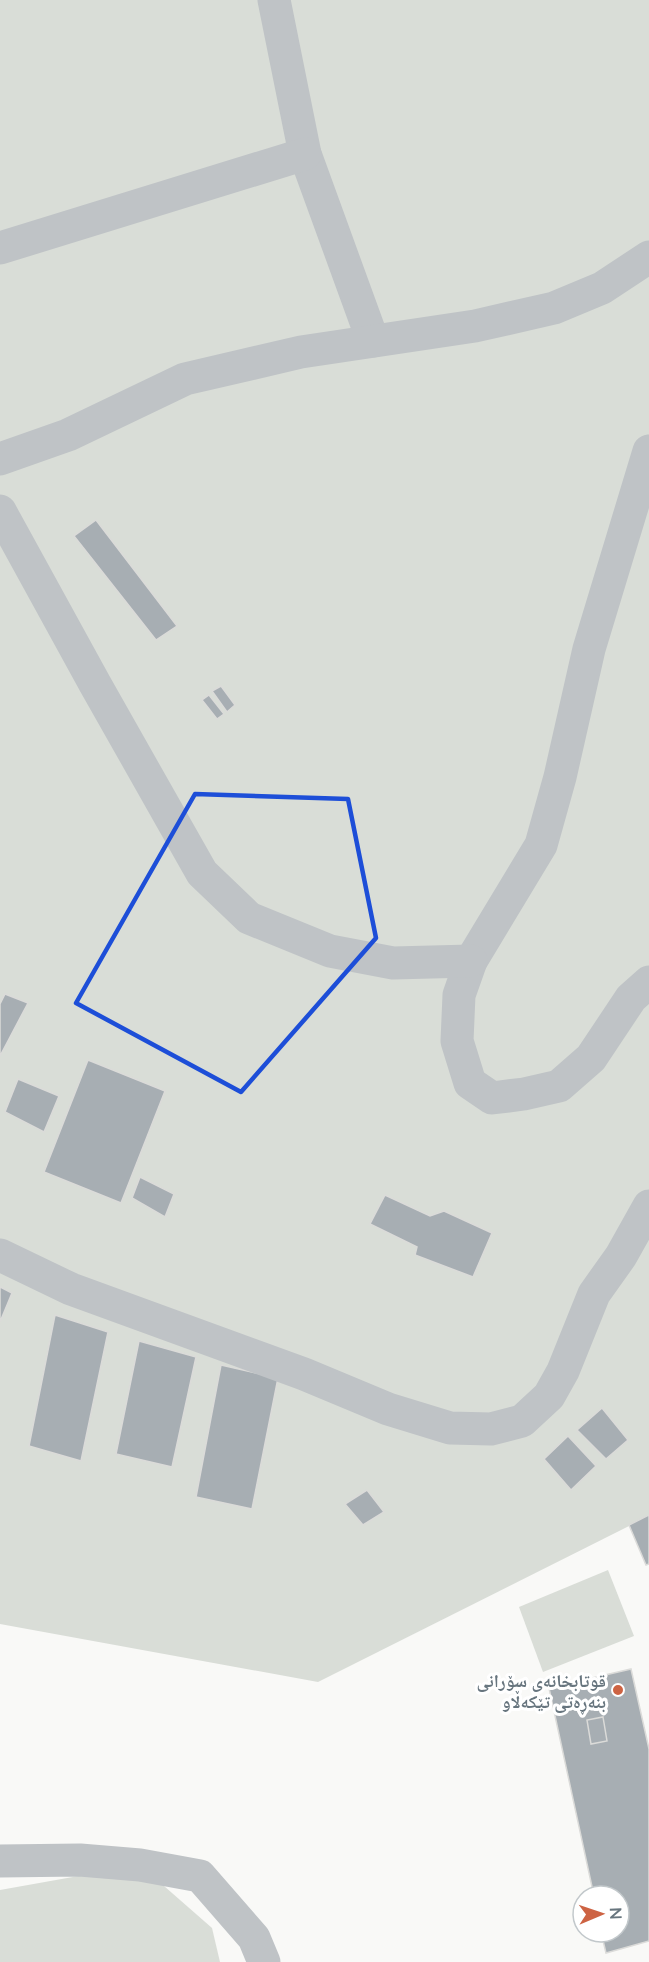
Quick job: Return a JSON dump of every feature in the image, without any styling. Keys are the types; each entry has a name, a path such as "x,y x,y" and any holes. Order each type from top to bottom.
{"street":[{"path":"274,0 305,154 373,341"},
{"path":"0,248 305,154"},
{"path":"0,459 68,435 185,380 301,352 475,326 554,308 602,288 649,257"},
{"path":"649,451 589,649 560,777 541,845 471,961 459,995 457,1041 470,1083 492,1098 559,1086 591,1058 632,998 649,982"},
{"path":"0,511 202,873 249,918 330,951 393,963 471,961"},
{"path":"0,1255 71,1289 304,1374 388,1409 450,1428 491,1429 522,1421 549,1396 563,1371 594,1294 621,1256 649,1206"},
{"path":"0,1861 80,1860 140,1865 200,1876 254,1938 264,1962"}],"highlighted area":[{"path":"195,794 348,799 376,938 241,1092 76,1003"}],"shaded area":[{"path":"0,0 649,0 649,1516 318,1682 0,1624"},
{"path":"608,1570 634,1636 543,1672 519,1607"},
{"path":"140,1865 212,1928 220,1962 0,1962 0,1890"}],"building":[{"path":"96,520 177,626 156,640 74,536"},
{"path":"221,686 235,705 227,712 212,691"},
{"path":"209,695 224,714 217,719 202,700"},
{"path":"5,994 28,1003 0,1056 0,1004"},
{"path":"88,1060 165,1091 121,1203 44,1172"},
{"path":"18,1079 59,1096 44,1132 5,1112"},
{"path":"140,1177 174,1194 165,1217 132,1198"},
{"path":"385,1195 430,1216 444,1211 492,1233 473,1277 415,1255 417,1247 370,1224"},
{"path":"0,1287 12,1293 0,1322"},
{"path":"55,1315 108,1332 81,1461 29,1446"},
{"path":"139,1341 196,1357 172,1467 116,1454"},
{"path":"221,1365 278,1378 252,1509 196,1497"},
{"path":"602,1408 628,1440 606,1459 577,1430"},
{"path":"568,1436 596,1466 571,1490 544,1459"},
{"path":"367,1490 384,1512 363,1525 345,1504"},
{"path":"649,1515 649,1564 646,1565 629,1525"},
{"path":"631,1669 649,1749 649,1941 606,1953 604,1944 631,1944 631,1884 591,1884 549,1688"},
{"path":"603,1717 607,1741 591,1744 587,1720"}],"place":[{"name":"قوتابخانەی سۆرانی بنەڕەتی تێکەڵاو","path":"618,1690"}]}
